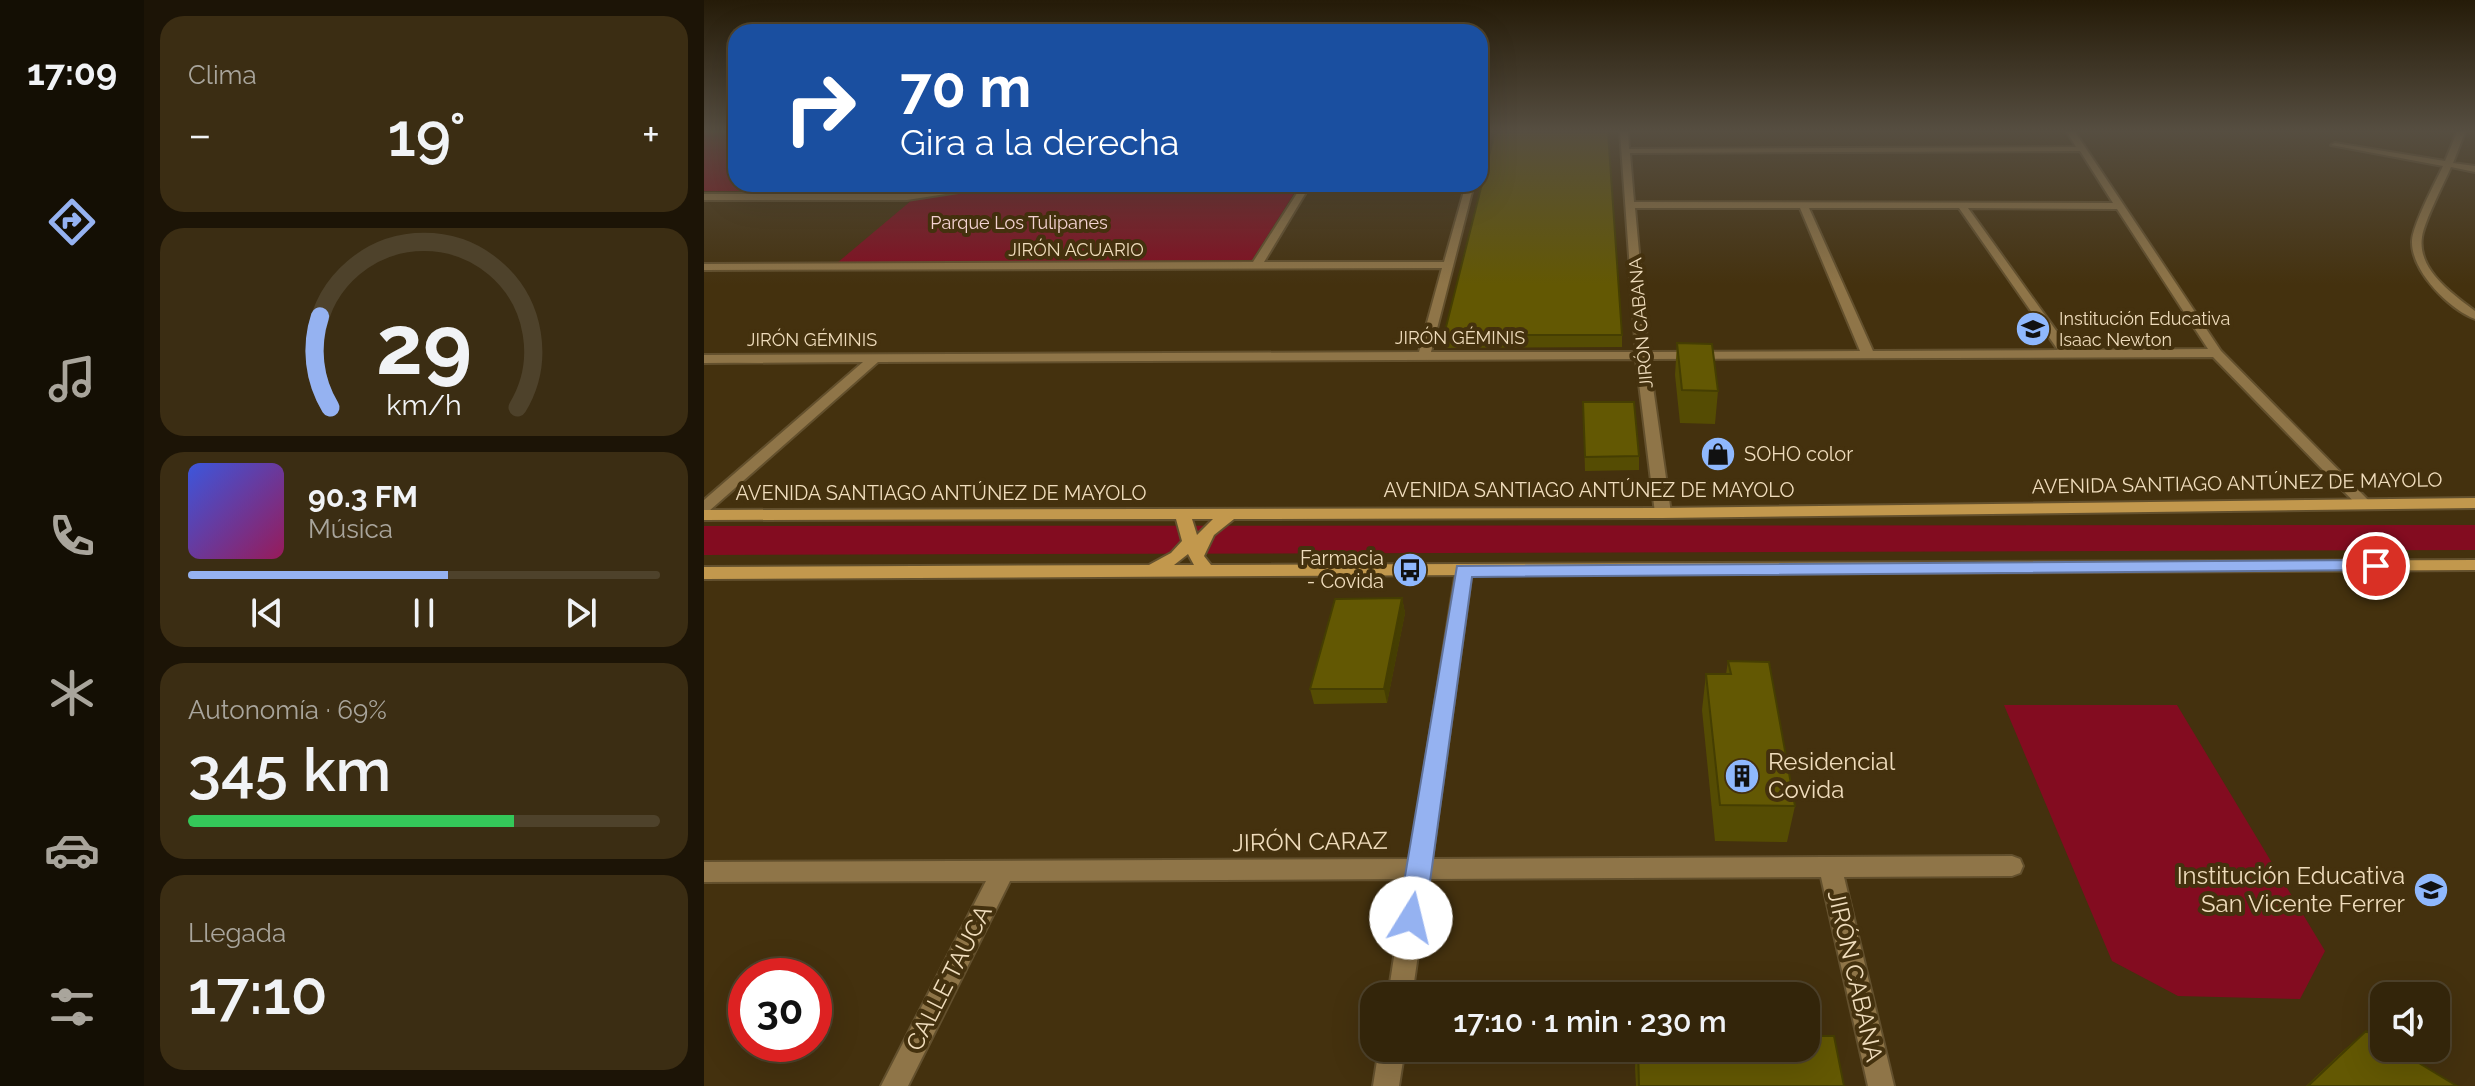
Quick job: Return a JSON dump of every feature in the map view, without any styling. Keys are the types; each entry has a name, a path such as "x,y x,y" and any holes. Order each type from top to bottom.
{"main road":[{"name":"AVENIDA SANTIAGO ANTÚNEZ DE MAYOLO","path":"704,515 1663,513 2475,503"},
{"path":"1151,570 1177,557 1190,542 1182,514"},
{"path":"1206,570 1196,556 1199,541 1211,527 1232,514"},
{"path":"704,573 2475,565"}],"street":[{"name":"JIRÓN CABANA","path":"1630,183 1642,355 1663,513"},
{"path":"2103,183 2216,353 2364,504"},
{"path":"2442,183 2417,238 2417,250 2431,280 2475,316"},
{"path":"704,197 907,197 945,192"},
{"path":"1257,265 1302,192"},
{"path":"1424,356 1468,192"},
{"path":"1632,205 2119,206"},
{"path":"1803,205 1868,354"},
{"path":"1961,205 2066,353"},
{"name":"JIRÓN ACUARIO","path":"704,267 1448,265"},
{"name":"JIRÓN GÉMINIS","path":"704,359 2216,353"},
{"path":"704,508 875,358"},
{"path":"1402,982 1464,571"},
{"name":"JIRÓN CABANA","path":"1830,866 1881,1086"},
{"name":"JIRÓN CARAZ","path":"704,872 2012,866"},
{"name":"CALLE TAUCA","path":"894,1086 1003,871"},
{"path":"1386,1086 1390,1062"}],"green space":[{"path":"704,183 728,183 728,191 704,191"},
{"name":"Parque Los Tulipanes","path":"962,192 1295,192 1252,260 837,263 912,200"},
{"path":"2475,525 2475,550 704,555 704,526"},
{"path":"2004,705 2177,705 2325,951 2300,999 2178,996 2112,961"}],"building":[{"path":"1488,183 1611,183 1622,335 1444,335 1480,192 1488,192"},
{"path":"1677,343 1712,344 1718,391 1682,390"},
{"path":"1583,402 1634,402 1639,456 1585,457"},
{"path":"1402,598 1384,689 1310,689 1335,599"},
{"name":"Residencial Covida","path":"1728,661 1769,662 1795,806 1720,805 1706,674 1731,674"},
{"path":"2366,1031 2370,1033 2370,1062 2417,1062 2457,1086 2308,1086"},
{"path":"1820,1036 1834,1036 1844,1086 1639,1086 1638,1062 1820,1062"}],"place":[{"name":"Institución Educativa Isaac Newton","path":"2033,329"},
{"name":"SOHO color","path":"1718,454"},
{"name":"Farmacia - Covida","path":"1410,570"},
{"name":"Residencial Covida","path":"1742,776"},
{"name":"Institución Educativa San Vicente Ferrer","path":"2431,890"}],"route":[{"path":"1411,918 1464,571 2376,566"}]}
